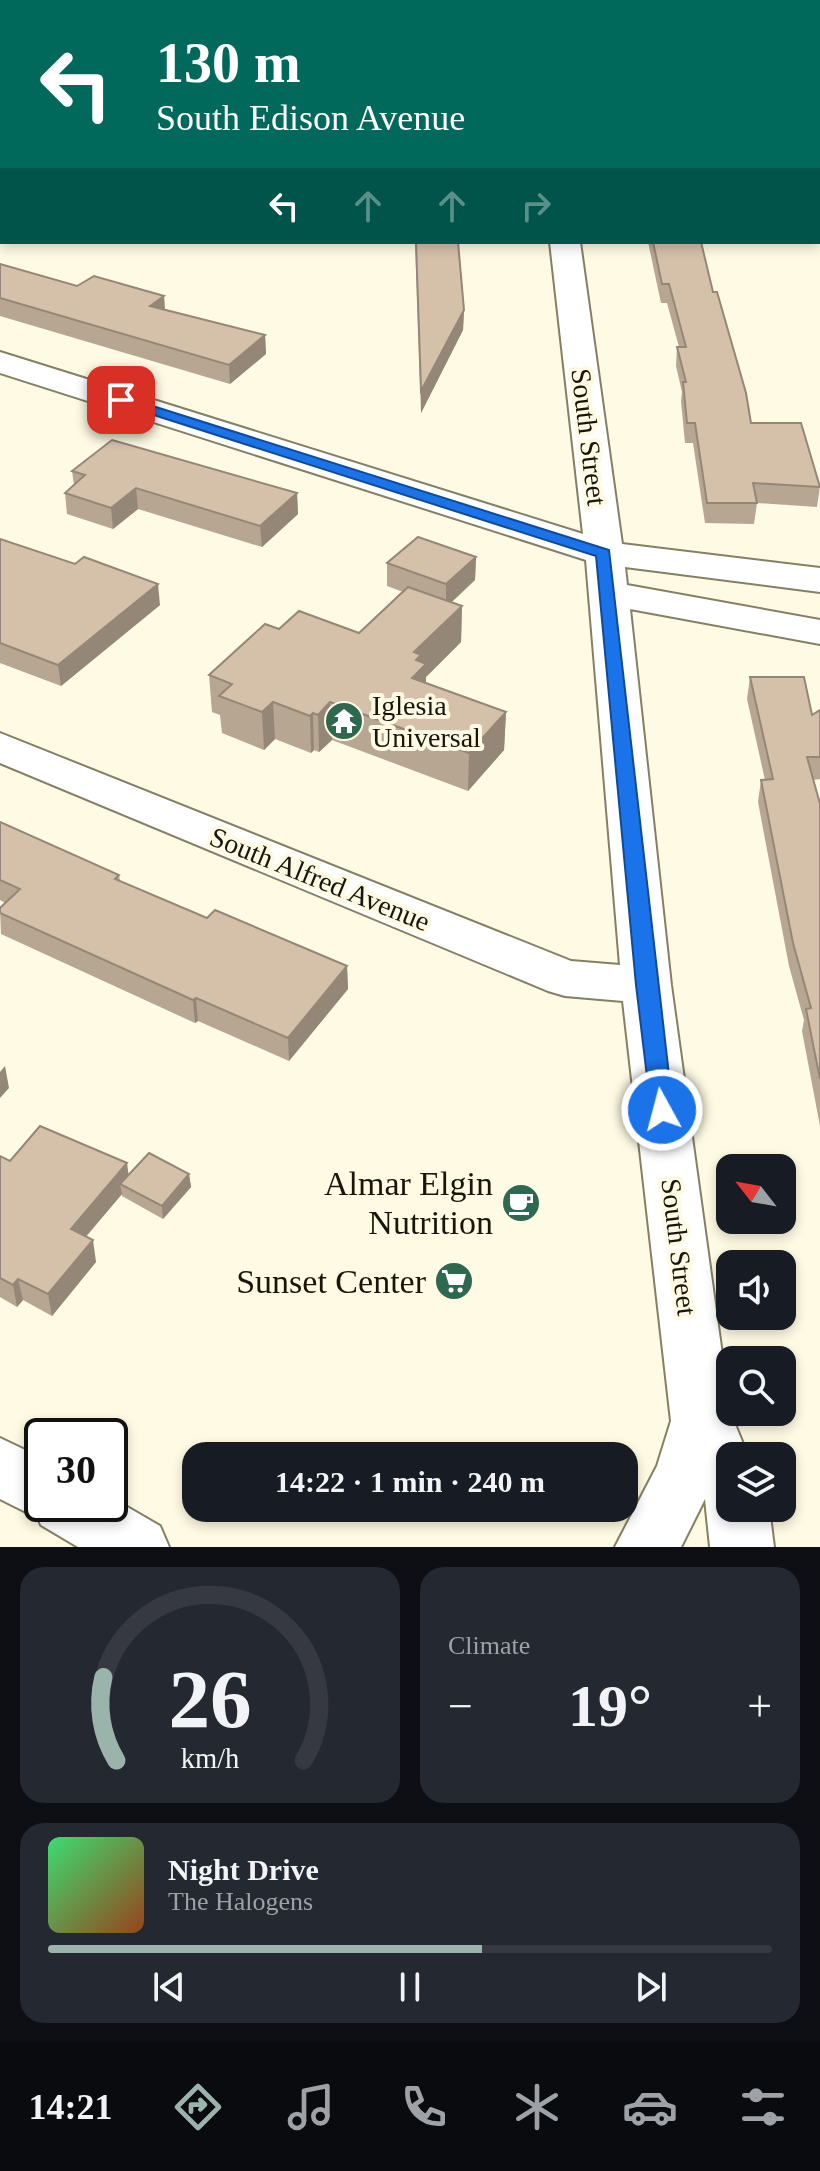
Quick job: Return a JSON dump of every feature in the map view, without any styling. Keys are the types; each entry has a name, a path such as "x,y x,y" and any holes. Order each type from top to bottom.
{"street":[{"name":"South Street","path":"565,244 606,573 646,985 701,1421 716,1454"},
{"path":"0,362 606,573 820,632"},
{"path":"606,573 820,580"},
{"name":"South Alfred Avenue","path":"0,747 565,978 646,985"},
{"path":"647,1547 686,1473 701,1421"},
{"path":"0,1466 24,1480"},
{"path":"94,1522 137,1547"},
{"path":"739,1522 742,1547"}],"building":[{"path":"416,244 458,244 464,310 421,391"},
{"path":"653,244 701,244 713,292 717,292 746,393 751,423 801,423 820,487 753,483 757,503 707,503 695,423 687,423 683,382 686,382 677,347 686,347 669,284 662,284"},
{"path":"0,264 77,286 94,276 164,296 150,306 265,335 229,365 0,298"},
{"path":"112,440 297,493 260,526 136,488 111,508 65,493 85,475 72,471"},
{"path":"418,537 476,557 446,584 387,563"},
{"path":"0,539 75,564 84,557 158,584 58,665 0,643"},
{"path":"408,587 462,606 414,652 421,655 416,660 426,664 412,678 506,712 469,753 330,702 318,715 313,713 310,716 273,702 262,712 219,696 232,684 209,675 265,624 279,629 299,611 359,633"},
{"path":"750,677 804,677 812,715 820,710 820,757 807,757 820,804 820,1079 806,1009 811,1008 793,943 761,780 773,779"},
{"path":"0,822 119,875 115,879 207,918 215,910 347,966 288,1038 196,998 193,1000 0,913 0,908 20,889 0,880"},
{"path":"40,1126 127,1163 71,1229 93,1240 48,1294 18,1279 13,1285 0,1278 0,1156 10,1161"},
{"path":"149,1153 189,1174 162,1206 120,1184"}],"place":[{"name":"Iglesia Universal","path":"344,721"},
{"name":"Almar Elgin Nutrition","path":"521,1203"},
{"name":"Sunset Center","path":"454,1281"}],"route":[{"path":"121,400 603,553 646,985 662,1110"}]}
